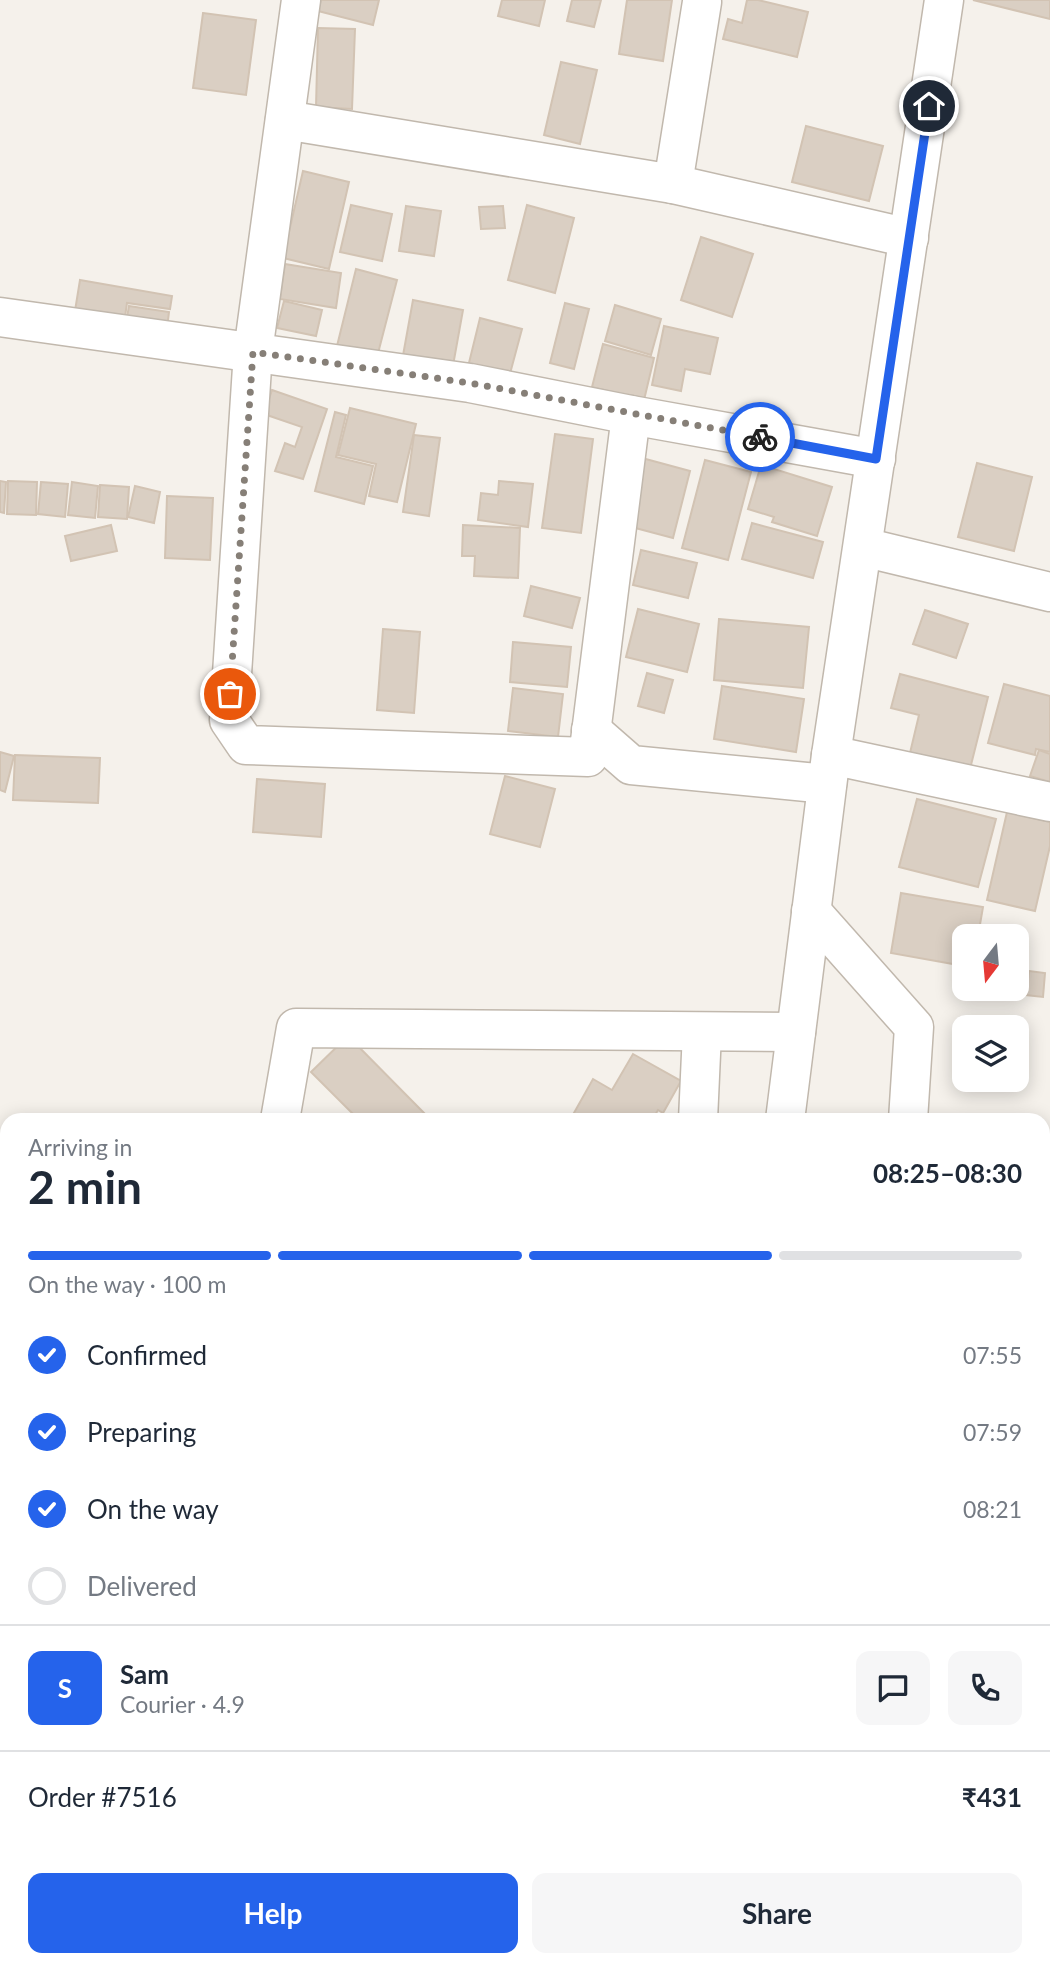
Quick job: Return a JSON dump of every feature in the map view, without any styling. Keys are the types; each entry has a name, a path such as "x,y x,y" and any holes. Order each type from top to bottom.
{"street":[{"path":"301,0 253,352 229,720 246,745 588,757 631,415"},
{"path":"786,1113 829,769 944,0"},
{"path":"673,184 702,2"},
{"path":"285,120 673,184 909,238"},
{"path":"0,317 470,383 876,459"},
{"path":"863,548 1050,592"},
{"path":"591,730 631,765 829,769 1050,802"},
{"path":"811,911 914,1027 908,1113"},
{"path":"281,1113 296,1028 796,1032"},
{"path":"698,1113 702,1032"}],"building":[{"path":"321,0 379,0 373,25 318,11"},
{"path":"502,0 545,0 539,26 498,16"},
{"path":"572,0 601,0 594,27 567,21"},
{"path":"627,0 672,0 663,61 619,54"},
{"path":"747,0 758,0 808,12 797,57 723,39 728,19 742,23"},
{"path":"973,0 1050,0 1050,19"},
{"path":"203,13 256,20 246,95 193,88"},
{"path":"318,28 355,29 352,109 316,107"},
{"path":"561,62 597,70 580,144 544,135"},
{"path":"806,126 883,146 869,201 792,182"},
{"path":"303,171 349,182 329,269 283,258"},
{"path":"351,205 392,214 382,261 340,252"},
{"path":"527,205 574,218 555,293 508,280"},
{"path":"406,206 441,211 434,256 399,251"},
{"path":"503,206 505,228 481,229 479,207"},
{"path":"701,237 753,254 732,317 681,300"},
{"path":"285,264 341,273 336,308 280,299"},
{"path":"356,269 397,280 376,361 336,350"},
{"path":"80,280 172,296 170,309 127,303 124,324 74,317"},
{"path":"413,300 463,310 452,371 402,361"},
{"path":"284,301 322,310 316,336 277,328"},
{"path":"565,303 589,309 574,369 550,363"},
{"path":"615,305 661,319 651,355 605,341"},
{"path":"129,306 169,312 167,328 126,323"},
{"path":"480,318 522,329 508,381 467,371"},
{"path":"664,326 718,338 710,374 685,369 681,391 652,385"},
{"path":"603,344 654,358 644,400 592,387"},
{"path":"272,390 327,409 303,479 275,471 285,443 295,447 302,427 264,414"},
{"path":"350,408 416,424 397,502 369,496 376,464 338,455"},
{"path":"335,412 346,415 336,457 373,466 364,504 315,491"},
{"path":"555,434 593,439 581,533 542,528"},
{"path":"414,435 440,438 429,516 403,512"},
{"path":"642,458 690,471 673,538 624,525"},
{"path":"705,460 751,472 728,560 682,548"},
{"path":"977,463 1032,477 1014,551 958,537"},
{"path":"761,465 832,487 817,536 772,522 774,517 748,509"},
{"path":"0,481 6,482 4,513 0,512"},
{"path":"8,481 37,482 36,515 7,514"},
{"path":"499,481 533,484 528,527 478,520 481,493 498,495"},
{"path":"41,482 68,484 65,517 38,514"},
{"path":"72,482 98,486 95,518 68,515"},
{"path":"100,485 129,487 127,519 98,517"},
{"path":"135,486 160,492 154,523 128,517"},
{"path":"167,496 213,498 210,560 165,558"},
{"path":"752,523 823,542 813,578 742,559"},
{"path":"111,525 117,551 71,561 65,536"},
{"path":"463,525 520,528 518,578 474,576 475,556 462,556"},
{"path":"641,550 697,563 688,598 633,585"},
{"path":"531,586 580,598 572,628 524,616"},
{"path":"638,609 699,624 687,672 626,657"},
{"path":"925,610 968,624 956,658 913,644"},
{"path":"719,619 809,627 803,688 714,680"},
{"path":"383,629 420,632 414,713 377,710"},
{"path":"513,642 571,647 567,687 510,682"},
{"path":"647,673 673,680 664,713 638,706"},
{"path":"900,674 988,697 970,769 910,753 919,715 891,708"},
{"path":"1004,684 1050,696 1050,752 1036,749 1035,755 988,743"},
{"path":"722,686 804,699 796,752 714,739"},
{"path":"513,688 563,694 558,737 508,731"},
{"path":"1039,750 1050,754 1050,782 1030,776"},
{"path":"0,752 14,756 5,792 0,790"},
{"path":"15,755 100,758 98,803 13,800"},
{"path":"505,776 555,789 540,847 490,834"},
{"path":"257,779 325,784 321,837 253,832"},
{"path":"917,799 996,819 978,887 899,867"},
{"path":"1007,812 1050,822 1050,846 1035,911 987,900"},
{"path":"901,893 983,907 980,924 952,924 952,964 891,953"},
{"path":"1029,971 1045,973 1043,997 1029,995"},
{"path":"348,1036 424,1113 352,1113 311,1072"},
{"path":"633,1054 681,1081 663,1113 658,1110 656,1113 574,1113 593,1079 612,1090"}],"way so far":[{"path":"230,694 253,352 470,383 760,437"}],"route":[{"path":"760,437 876,459 929,106"}]}
